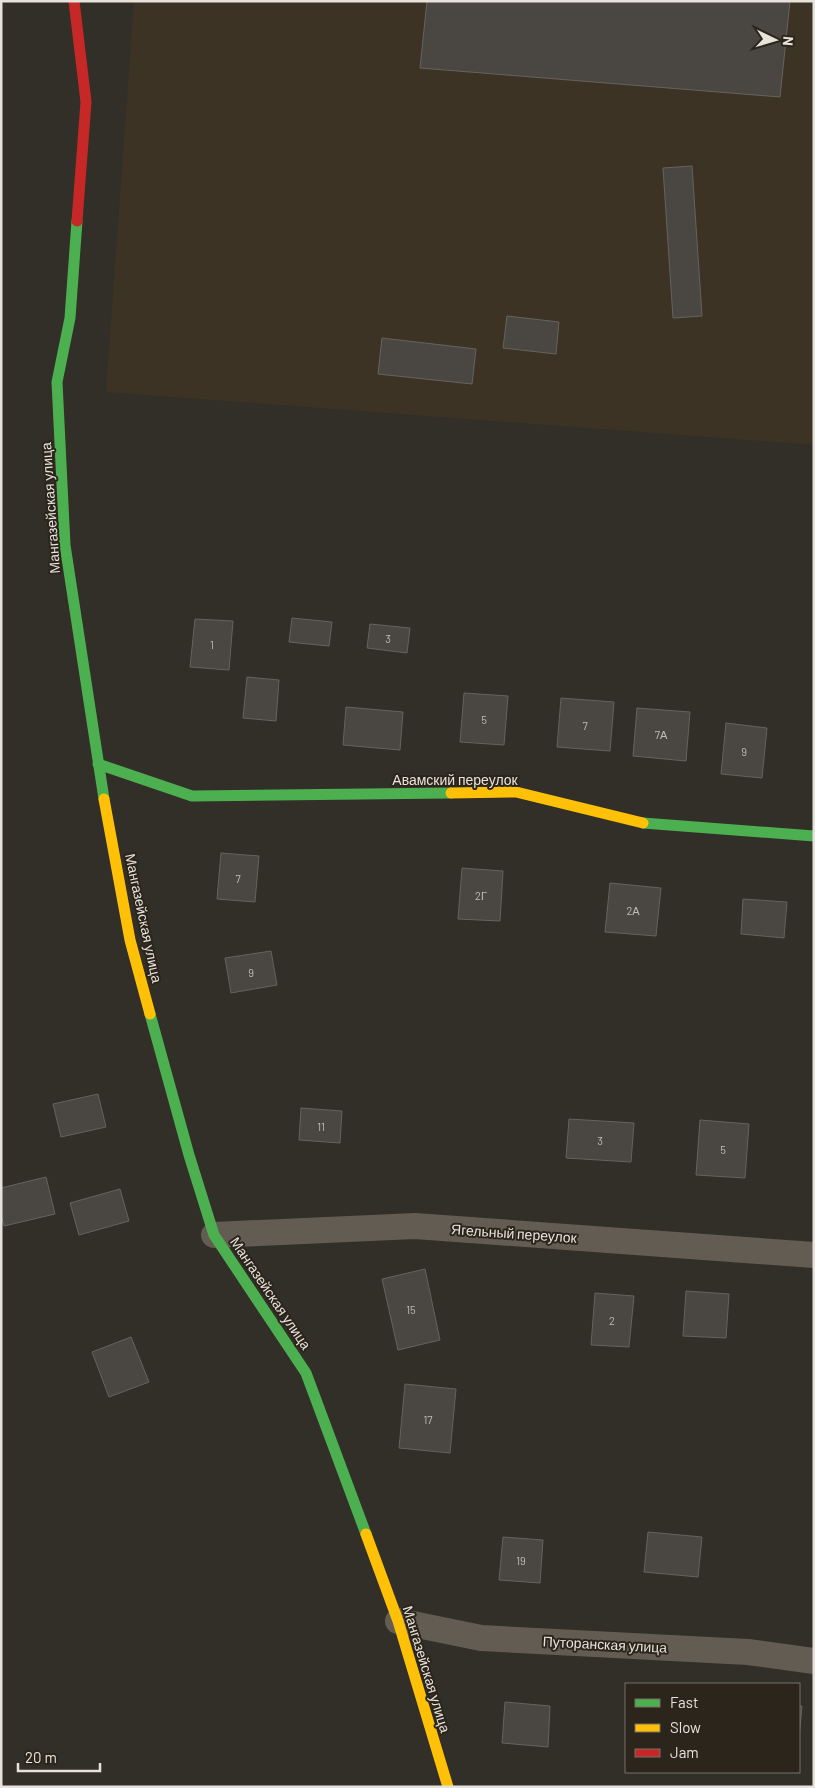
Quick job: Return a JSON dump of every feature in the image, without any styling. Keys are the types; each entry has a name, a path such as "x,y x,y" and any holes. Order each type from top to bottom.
{"street":[{"name":"Мангазейская улица","path":"74,1 86,102 70,318 57,382 65,545 98,764 130,940 188,1155 214,1235 306,1373 398,1621 448,1787"},
{"name":"Авамский переулок","path":"98,764 192,796 516,792 650,825 814,836"},
{"name":"Ягельный переулок","path":"214,1235 415,1226 814,1255"},
{"name":"Путоранская улица","path":"398,1621 481,1638 748,1652 814,1661"}],"shaded area":[{"path":"134,1 814,1 814,445 106,392"}],"building":[{"path":"427,1 790,1 780,97 420,68"},
{"path":"692,166 702,316 673,318 663,168"},
{"path":"507,316 559,322 556,354 503,348"},
{"path":"382,338 476,349 472,384 378,374"},
{"path":"292,618 332,622 329,646 289,642"},
{"path":"195,619 233,621 229,670 190,667"},
{"path":"370,624 410,628 407,653 367,648"},
{"path":"247,677 279,680 276,721 243,718"},
{"path":"464,693 508,696 504,745 460,742"},
{"path":"561,698 614,702 610,751 557,747"},
{"path":"346,707 403,712 400,750 343,745"},
{"path":"637,708 690,712 686,761 633,756"},
{"path":"726,723 767,728 762,778 721,774"},
{"path":"221,853 259,856 255,902 217,899"},
{"path":"462,868 503,871 500,921 458,919"},
{"path":"610,883 661,888 656,936 605,932"},
{"path":"743,899 787,902 784,938 741,934"},
{"path":"271,951 277,985 231,993 225,958"},
{"path":"98,1094 106,1127 61,1137 53,1104"},
{"path":"301,1108 342,1111 340,1143 299,1140"},
{"path":"569,1119 634,1123 631,1162 566,1158"},
{"path":"700,1120 749,1124 745,1178 696,1175"},
{"path":"46,1177 55,1214 4,1226 1,1215 1,1188"},
{"path":"120,1189 129,1221 79,1235 70,1203"},
{"path":"425,1269 440,1340 398,1350 382,1279"},
{"path":"686,1291 729,1294 726,1338 683,1336"},
{"path":"595,1293 634,1296 629,1347 591,1345"},
{"path":"131,1337 149,1382 109,1397 92,1352"},
{"path":"405,1384 456,1389 450,1453 399,1448"},
{"path":"648,1532 702,1537 698,1577 644,1572"},
{"path":"503,1537 543,1540 540,1583 499,1580"},
{"path":"505,1702 550,1706 548,1747 502,1743"},
{"path":"800,1706 802,1706 800,1727"}],"traffic: fast":[{"path":"77,221 70,318 57,382 65,545 104,799"},
{"path":"98,764 192,796 451,793"},
{"path":"643,823 814,836"},
{"path":"150,1014 189,1155 214,1235 306,1373 366,1534"}],"traffic: slow":[{"path":"451,793 516,792 643,823"},
{"path":"104,799 130,940 150,1014"},
{"path":"366,1534 398,1621 448,1787"}],"traffic: jam":[{"path":"74,1 86,102 77,221"}]}
